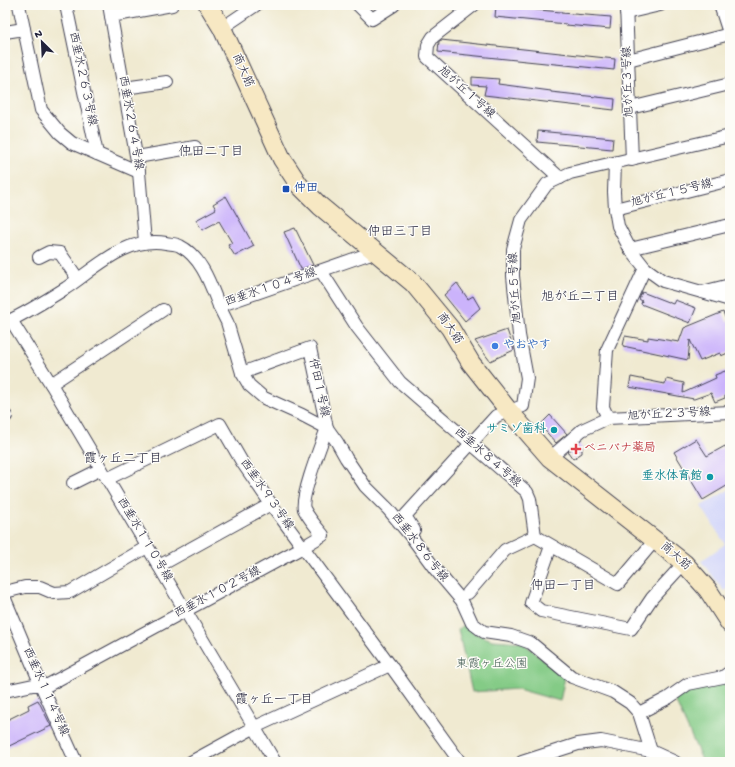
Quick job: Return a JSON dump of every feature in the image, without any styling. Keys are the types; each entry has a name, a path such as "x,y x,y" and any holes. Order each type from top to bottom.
{"street":[{"path":"19,5 41,110 60,133 72,142 139,172"},
{"name":"西垂水２６３号線","path":"66,5 97,154"},
{"path":"110,11 172,5"},
{"name":"商大筋","path":"208,5 222,28 282,159 299,185 320,206 413,283 450,328 471,363 509,411 550,458 684,563 708,590 730,624"},
{"path":"222,28 256,5"},
{"path":"358,5 372,19 394,5"},
{"name":"旭が丘１号線","path":"474,5 433,37 428,45 427,57 560,178"},
{"path":"626,9 660,5"},
{"path":"628,60 730,35 720,5"},
{"name":"旭が丘３号線","path":"626,9 632,160"},
{"name":"西垂水２６４号線","path":"110,11 137,157 145,242"},
{"path":"5,32 24,30"},
{"path":"124,88 167,82"},
{"path":"630,108 730,84"},
{"name":"旭が丘５号線","path":"509,411 523,406 528,378 519,335 513,276 513,249 521,220 547,184 570,173 632,160 730,136"},
{"path":"137,157 195,147"},
{"path":"615,163 614,192 618,226 630,249 645,268 663,281 730,300"},
{"name":"旭が丘１５号線","path":"615,209 730,180"},
{"path":"630,249 730,225"},
{"name":"西垂水１０４号線","path":"8,321 66,288 105,259 126,248 145,242 163,242 180,246 195,258 209,281 219,306 374,252"},
{"path":"38,257 49,252 60,253 78,279"},
{"path":"550,458 582,430 608,418 603,407 607,350 645,268"},
{"name":"西垂水８４号線","path":"321,271 357,327 400,382 527,492 530,499 534,536"},
{"path":"701,292 730,285"},
{"name":"西垂水８６号線","path":"219,306 227,322 242,373 249,385 264,398 327,428 365,486 388,509 462,601 472,623 484,632 511,636 531,643 572,677 613,692 630,704 639,713"},
{"path":"51,384 163,310"},
{"name":"西垂水１１０号線","path":"8,321 51,384 275,762"},
{"name":"仲田１号線","path":"242,373 310,348 327,428"},
{"path":"435,569 433,557 405,516 496,416 509,411"},
{"name":"旭が丘２３号線","path":"608,418 730,412"},
{"name":"西垂水９３号線","path":"104,474 220,424 242,462 271,504 460,762"},
{"name":"西垂水１０２号線","path":"5,690 33,685 48,685 323,535 304,509 304,500 313,466 327,428"},
{"path":"73,483 104,474"},
{"path":"159,566 271,504"},
{"path":"468,593 505,550 534,536 618,584 655,540"},
{"path":"551,546 532,603 541,612 631,629 652,598 684,563"},
{"path":"5,592 25,587 40,587 54,593 70,592 147,547"},
{"name":"西垂水１１４号線","path":"5,599 41,685 76,762"},
{"path":"191,762 255,727 390,665"},
{"path":"651,751 639,713 668,698 688,684 723,677 730,672"},
{"path":"522,762 578,744 601,741 651,751 675,762"}],"shaded area":[{"path":"730,489 730,587 724,591 701,561 725,544 701,506"}],"green space":[{"name":"東霞ヶ丘公園","path":"466,624 474,633 492,640 522,642 565,677 560,701 518,689 472,692 458,629"},
{"path":"723,681 730,697 730,762 703,762 673,696 698,685"}],"building":[{"path":"496,6 611,17 610,29 495,17"},
{"path":"439,41 615,59 614,70 438,52"},
{"path":"472,77 499,79 498,84 615,99 614,110 484,95 486,86 472,85"},
{"path":"538,131 613,138 612,149 537,142"},
{"path":"226,196 254,246 235,256 228,245 232,243 219,221 202,230 196,220 216,209 213,204"},
{"path":"295,228 313,265 301,269 284,232"},
{"path":"457,283 468,299 473,296 480,308 465,321 444,295"},
{"path":"642,292 673,304 675,300 696,308 690,323 641,304 642,301 639,299"},
{"path":"723,312 727,322 730,320 730,352 721,356 720,353 700,361 690,340 688,360 623,346 625,336 648,340 648,337 679,342 684,328"},
{"name":"やおやす","path":"507,330 514,350 490,361 475,341"},
{"path":"725,371 730,371 730,394 715,402 711,393 694,399 629,387 631,377 665,384 666,379 684,383 683,393 716,378 715,375"},
{"name":"サミゾ歯科","path":"550,415 567,434 556,443 540,425"},
{"name":"垂水体育館","path":"696,439 707,456 725,446 730,454 730,484 703,500 674,452"},
{"name":"ベニバナ薬局","path":"578,443 582,447 582,453 573,459 568,452"},
{"path":"38,700 51,726 5,748 5,721 29,709 28,705"}],"place":[{"name":"仲田","path":"286,189"},
{"name":"やおやす","path":"495,346"},
{"name":"サミゾ歯科","path":"554,430"},
{"name":"ベニバナ薬局","path":"576,449"},
{"name":"垂水体育館","path":"710,477"}],"district":[{"name":"仲田二丁目","path":"211,152"},
{"name":"仲田三丁目","path":"400,232"},
{"name":"旭が丘二丁目","path":"580,297"},
{"name":"霞ヶ丘二丁目","path":"123,459"},
{"name":"仲田一丁目","path":"563,586"},
{"name":"霞ヶ丘一丁目","path":"274,700"}]}
